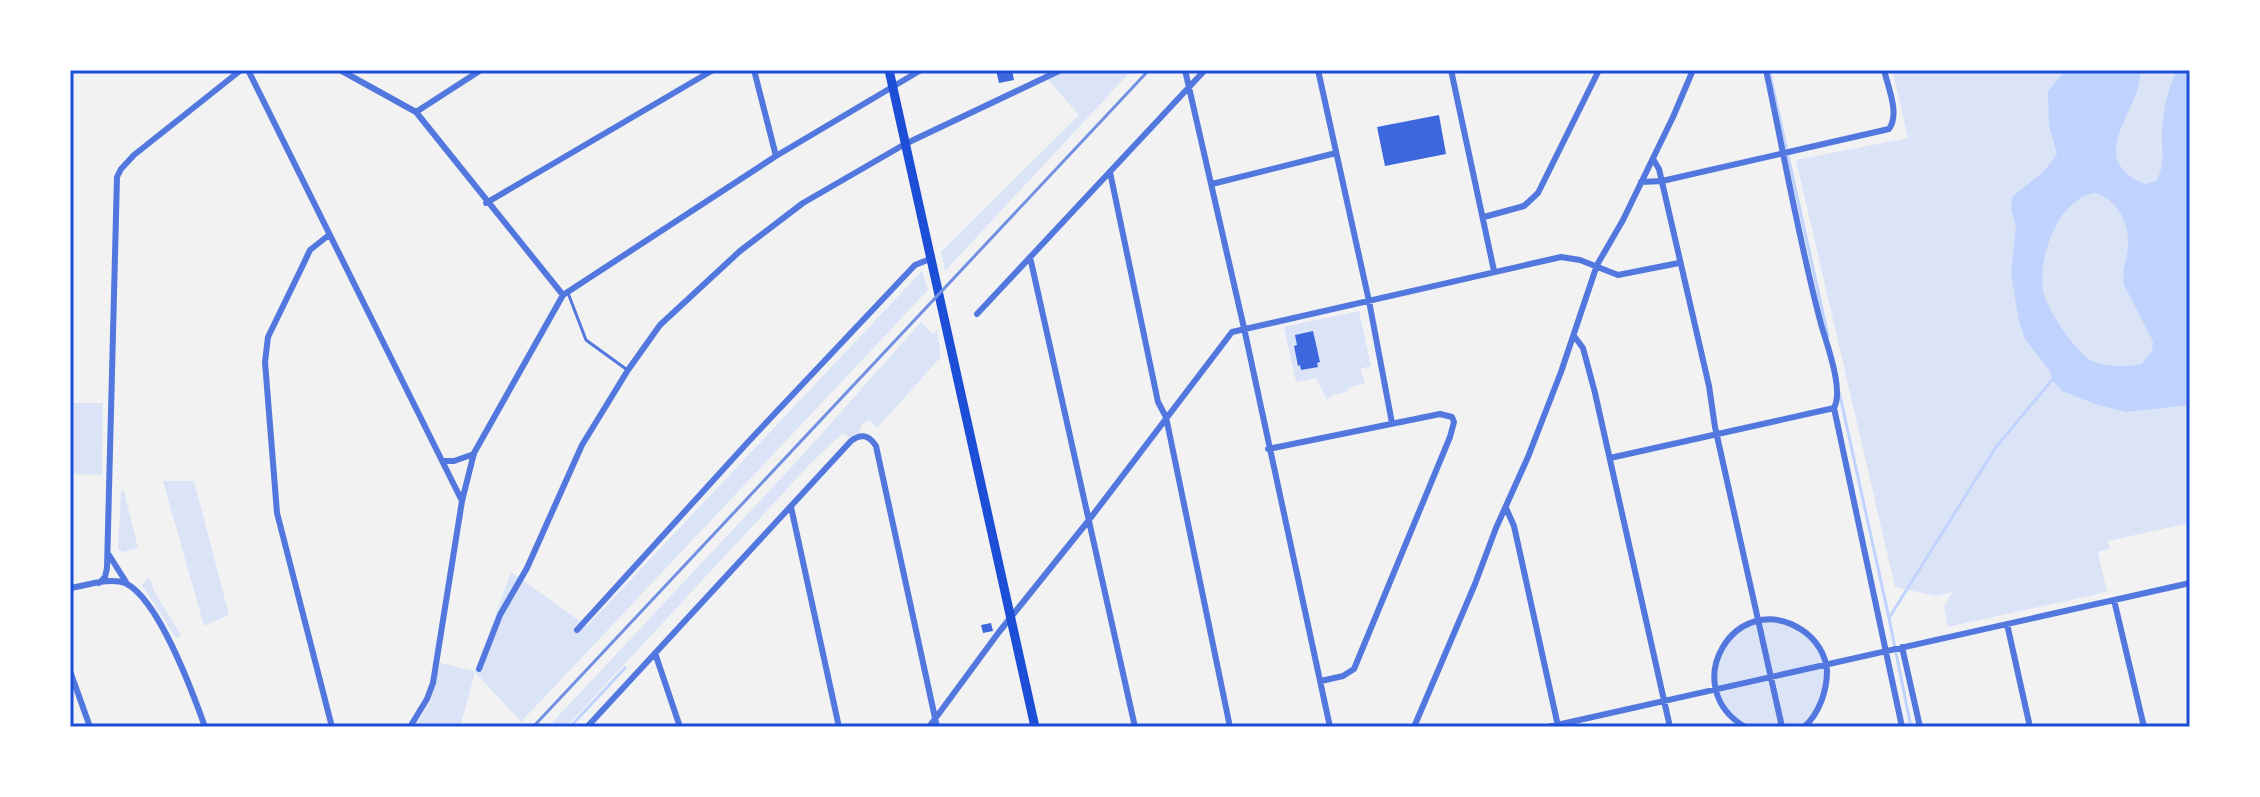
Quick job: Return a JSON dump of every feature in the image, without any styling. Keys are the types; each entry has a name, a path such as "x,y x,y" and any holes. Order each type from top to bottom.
{"main road":[{"path":"889,70 1035,727"}],"street":[{"path":"99,583 106,574 111,328 119,173 134,155 241,70"},
{"path":"248,70 462,501"},
{"path":"340,70 416,112 486,203 566,294"},
{"path":"416,112 481,70"},
{"path":"486,203 713,70"},
{"path":"754,70 776,156"},
{"path":"410,727 433,683 462,501 474,453 566,294 776,156 921,70"},
{"path":"479,669 500,615 527,568 568,473 628,370 660,325 740,251 803,203 905,144 1061,70"},
{"path":"1185,70 1330,727"},
{"path":"977,314 1205,70"},
{"path":"1318,70 1369,301 1392,423"},
{"path":"1451,70 1494,271"},
{"path":"1484,217 1524,206 1538,193 1599,70"},
{"path":"1414,727 1506,508 1574,335 1597,265 1653,159 1693,70"},
{"path":"1766,70 1837,386 1838,401 1834,408 1902,727"},
{"path":"1641,182 1662,181 1889,129 1894,120 1884,70"},
{"path":"1212,184 1336,153"},
{"path":"1653,159 1662,181 1709,386 1782,727"},
{"path":"1110,172 1158,402 1166,417 1230,727"},
{"path":"329,235 310,250 268,337 265,362 277,513 332,727"},
{"path":"1030,257 1135,727"},
{"path":"929,727 936,723 999,632 1011,621 1089,520 1227,336 1244,328 1561,257 1597,265 1618,275 1679,263"},
{"path":"577,630 738,452 904,276 915,265 930,259"},
{"path":"1574,335 1583,348 1610,458 1670,727"},
{"path":"1610,458 1834,408"},
{"path":"1268,449 1440,414 1452,417 1450,437 1354,669 1343,676 1321,681"},
{"path":"587,727 851,441 867,436 876,446 936,723"},
{"path":"443,461 454,461 474,453"},
{"path":"791,507 839,727"},
{"path":"1506,508 1514,526 1558,726"},
{"path":"107,551 119,573 176,652 205,725 195,727"},
{"path":"70,588 123,582 134,590"},
{"path":"1548,727 2190,583"},
{"path":"2114,600 2144,727"},
{"path":"1745,727 1727,713 1715,689 1715,663 1722,647 1741,627 1759,619 1776,619 1801,629 1815,641 1826,664 1822,699 1816,714 1804,727"},
{"path":"2007,624 2030,727"},
{"path":"1902,647 1920,727"},
{"path":"655,653 680,727"},
{"path":"70,671 90,727"},
{"path":"595,718 597,727"}],"lane":[{"path":"566,294 586,340 628,370"}],"shaded area":[{"path":"1049,70 1132,70 945,271 941,252 1079,115 1042,73"},
{"path":"1892,70 2190,70 2190,523 2108,541 2110,549 2098,552 2107,592 1948,627 1944,607 1952,592 1936,596 1895,587 1796,160 1908,138"},
{"path":"922,271 928,290 521,722 475,672 460,727 415,727 430,702 440,663 475,671 511,572 587,626"},
{"path":"1359,311 1371,366 1360,369 1365,383 1327,400 1316,378 1296,382 1284,327"},
{"path":"921,322 933,334 937,330 941,357 877,428 870,420 850,438 843,433 811,463 566,727 548,727 799,459"},
{"path":"70,403 103,403 102,475 70,474"},
{"path":"163,481 194,481 229,615 204,626"},
{"path":"121,491 124,491 138,548 123,552 118,549"},
{"path":"149,577 155,593 181,635 176,638 142,585"},
{"path":"1767,618 1808,634 1826,664 1822,699 1804,727 1745,727 1717,697 1715,663 1734,633"}],"water":[{"path":"2065,70 2140,70 2139,85 2116,147 2118,161 2127,173 2145,184 2156,181 2161,169 2164,116 2174,77 2177,70 2190,70 2190,405 2126,412 2062,391 2025,339 2011,273 2016,227 2011,209 2012,197 2044,171 2057,154 2049,125 2048,91","holes":["2094,193 2115,206 2124,221 2128,238 2124,285 2153,341 2152,352 2141,364 2110,365 2097,363 2085,356 2063,329 2043,291 2047,247 2060,218 2081,198"]}],"building":[{"path":"996,70 1012,70 1014,80 999,83"},
{"path":"1439,115 1446,154 1385,166 1377,127"},
{"path":"1313,331 1320,362 1317,363 1318,367 1301,370 1294,346 1297,345 1295,335"},
{"path":"991,623 993,631 983,633 981,625"}],"waterway":[{"path":"1770,74 1786,147"},
{"path":"1788,156 1828,336"},
{"path":"1911,727 1889,618 1996,447 2056,379"},
{"path":"1839,391 1889,618"},
{"path":"570,727 625,668"}],"railway":[{"path":"533,727 1149,70"}]}
